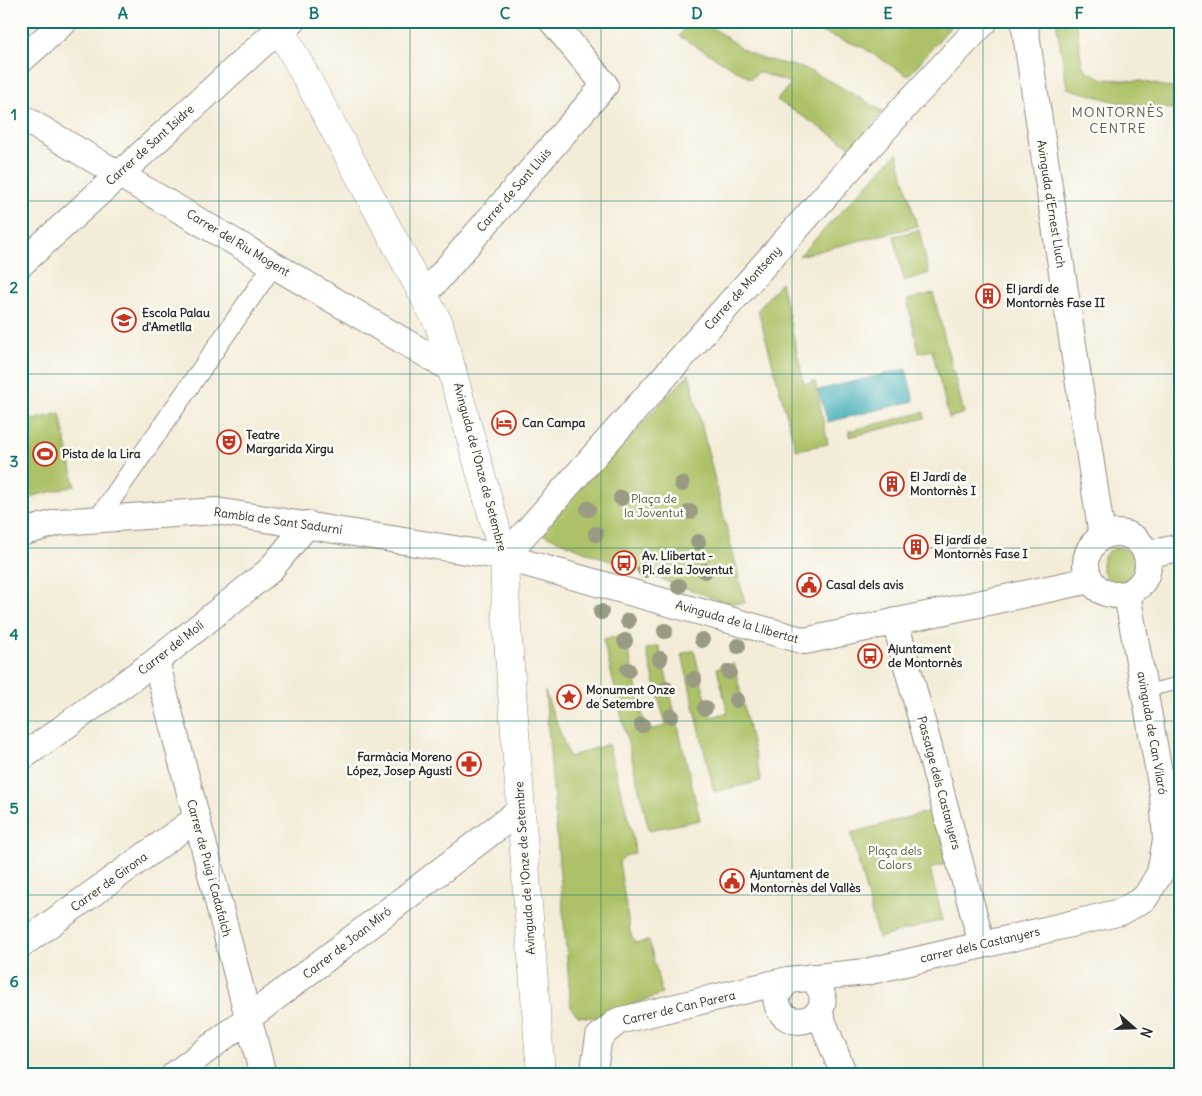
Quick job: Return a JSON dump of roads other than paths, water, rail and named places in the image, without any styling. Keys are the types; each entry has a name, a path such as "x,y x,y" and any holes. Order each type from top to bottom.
{"street":[{"path":"21,60 65,21"},
{"name":"Carrer de Sant Lluis","path":"424,295 605,85 552,21"},
{"name":"Carrer de Montseny","path":"504,557 908,102 985,21"},
{"name":"Avinguda d'Ernest Lluch","path":"1024,21 1102,536"},
{"name":"Avinguda de l'Onze de Setembre","path":"283,24 439,324 504,557 506,614 540,1075"},
{"name":"Carrer de Sant Isidre","path":"21,264 283,24"},
{"name":"Carrer del Riu Mogent","path":"21,117 453,370"},
{"path":"98,519 274,264"},
{"name":"Rambla de Sant Sadurní","path":"21,533 60,522 216,511 308,524 504,557"},
{"name":"Carrer del Molí","path":"21,758 156,661 269,571 308,524"},
{"path":"1116,532 1130,534 1141,542 1147,555 1147,574 1136,589 1127,594 1106,593 1090,580 1086,568 1087,555 1093,544 1102,536 1116,532"},
{"path":"1147,555 1181,547"},
{"name":"Avinguda de la Llibertat","path":"504,557 805,641 1090,580"},
{"name":"avinguda de Can Vilaró","path":"1127,594 1163,795 1166,840 1160,873 1145,898"},
{"name":"Passatge dels Castanyers","path":"895,621 982,945"},
{"name":"Carrer de Puig i Cadafalch","path":"156,661 263,1075"},
{"name":"Carrer de Joan Miró","path":"174,1075 520,810"},
{"name":"Carrer de Girona","path":"21,945 196,819"},
{"name":"carrer dels Castanyers","path":"742,993 800,978 866,972 982,945 1121,912 1145,898"},
{"path":"844,1075 821,1007 821,988 800,978 776,996 776,1006 782,1016 793,1020 808,1019 821,1007 866,972"},
{"name":"Carrer de Can Parera","path":"593,1075 599,1037 618,1022 742,993"}],"lane":[{"path":"1144,691 1181,683"}],"water":[{"path":"906,369 914,401 828,422 818,390"}],"place":[{"name":"El jardí de Montornès Fase II","path":"988,296"},
{"name":"Escola Palau d'Ametlla","path":"124,320"},
{"name":"Can Campa","path":"504,423"},
{"name":"Teatre Margarida Xirgu","path":"229,442"},
{"name":"Pista de la Lira","path":"45,454"},
{"name":"El Jardí de Montornès I","path":"892,484"},
{"name":"El jardí de Montornès Fase I","path":"916,547"},
{"name":"Av. Llibertat - Pl. de la Joventut","path":"624,563"},
{"name":"Casal dels avis","path":"809,585"},
{"name":"Ajuntament de Montornès","path":"870,656"},
{"name":"Monument Onze de Setembre","path":"569,697"},
{"name":"Farmàcia Moreno López, Josep Agustí","path":"469,764"},
{"name":"Ajuntament de Montornès del Vallès","path":"732,881"}],"district":[{"name":"MONTORNÈS CENTRE","path":"1118,120"}],"park label":[{"name":"Plaça de la Joventut","path":"654,506"},
{"name":"Plaça dels Colors","path":"895,858"}]}
